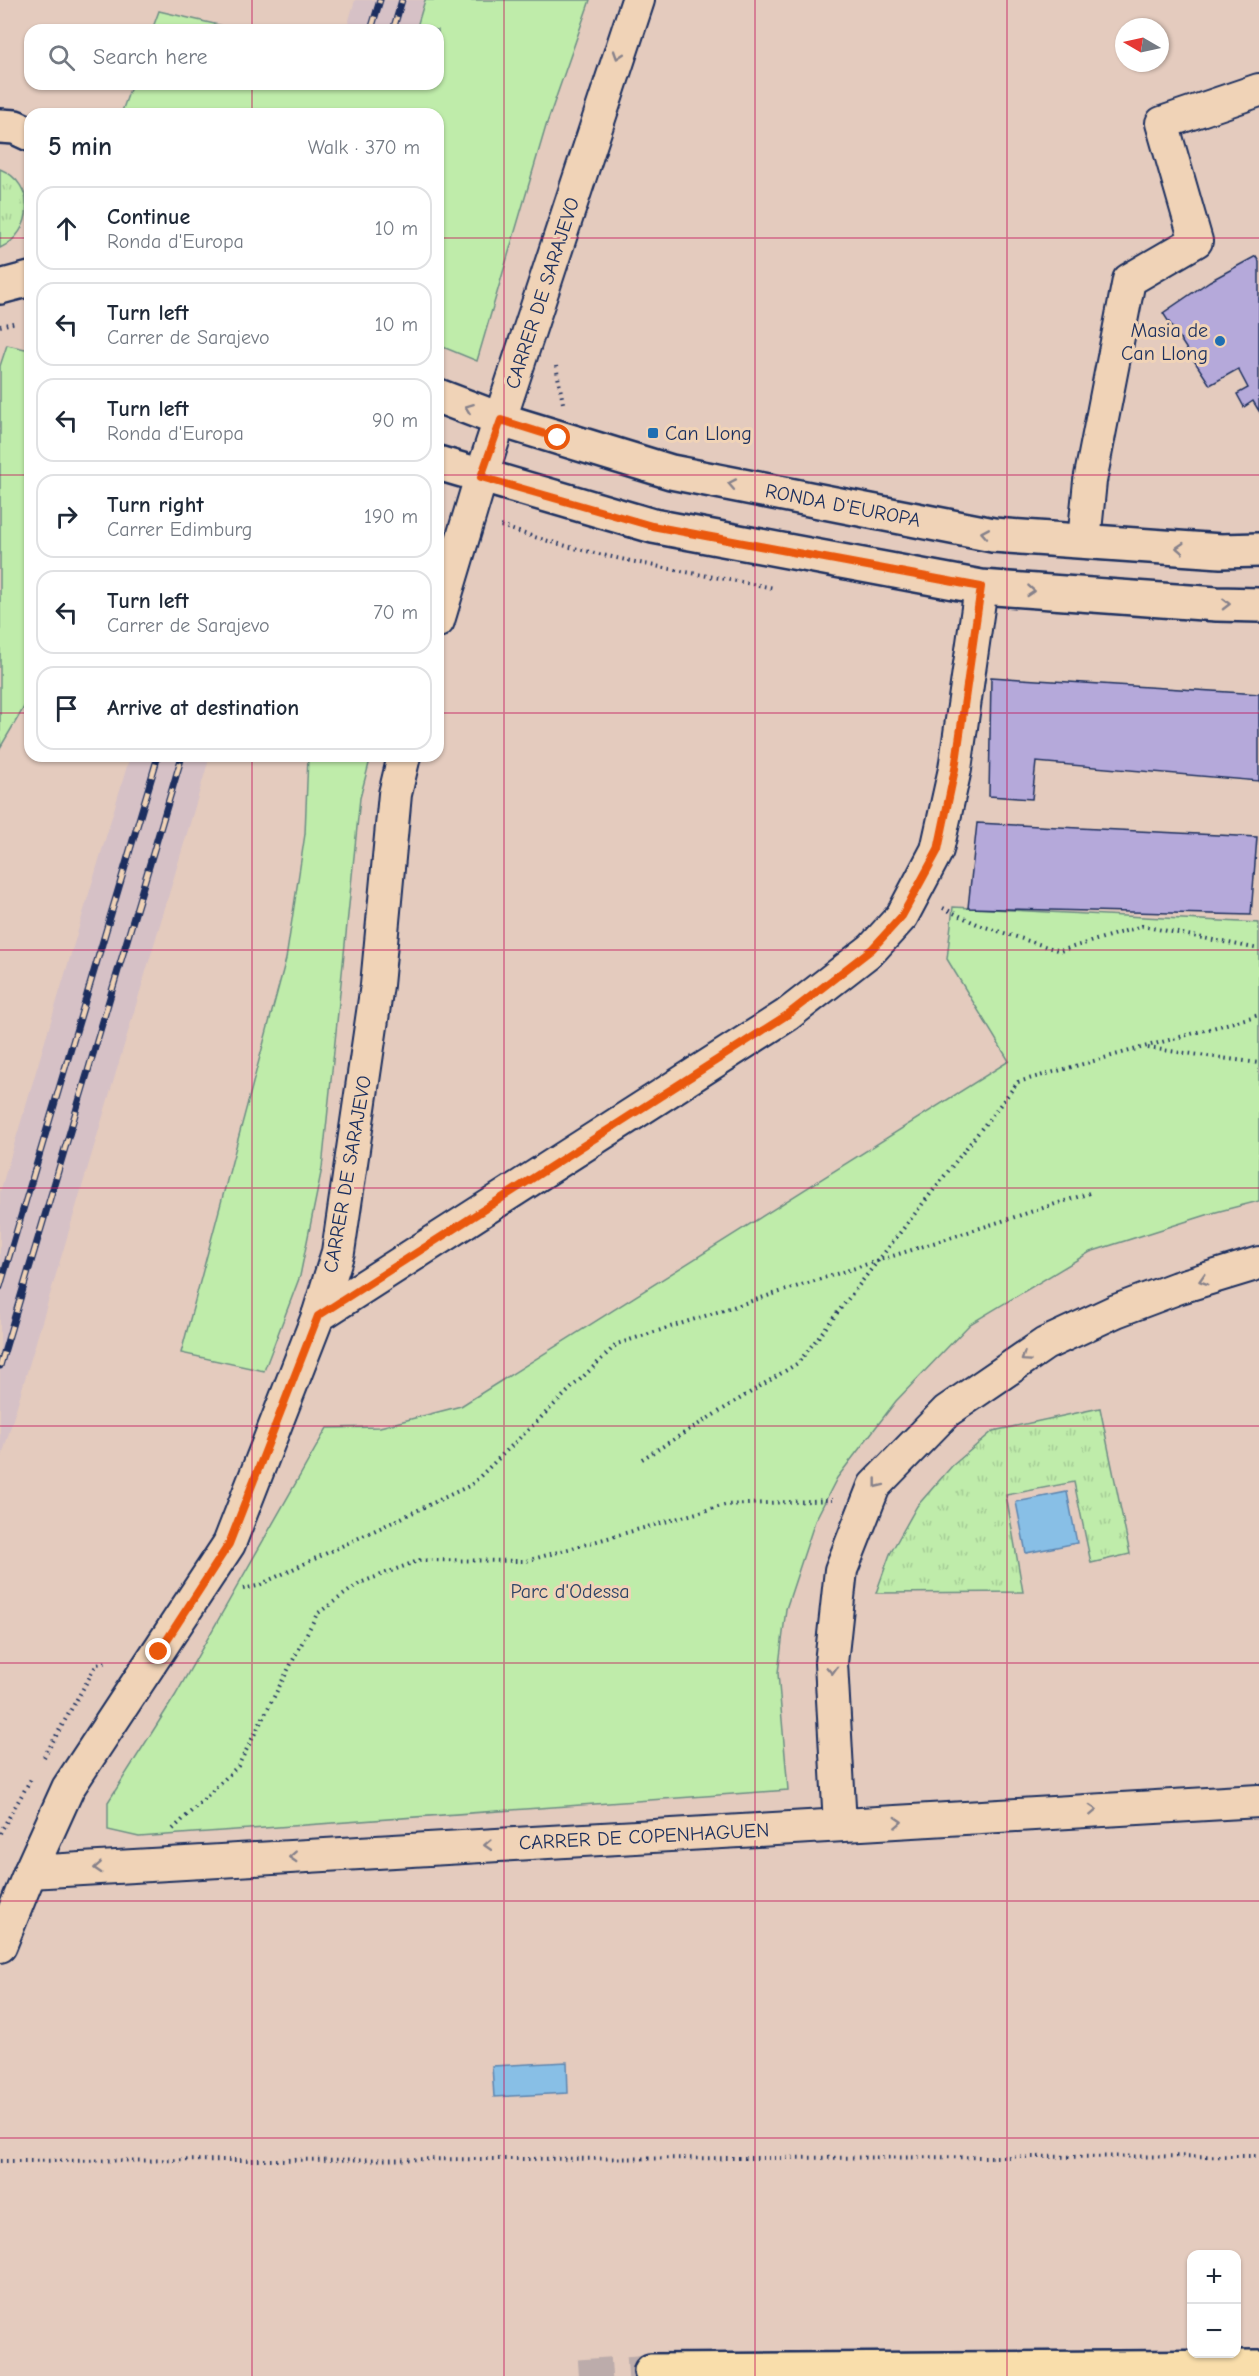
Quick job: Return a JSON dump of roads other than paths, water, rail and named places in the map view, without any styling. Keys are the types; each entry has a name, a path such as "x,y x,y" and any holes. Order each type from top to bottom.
{"highway":[{"path":"651,2371 1259,2367"}],"street":[{"name":"CARRER DE SARAJEVO","path":"444,601 481,477 638,0"},
{"path":"1084,541 1090,481 1129,280 1196,240 1162,123 1259,90"},
{"path":"0,126 24,132"},
{"name":"RONDA D'EUROPA","path":"444,398 501,420 671,472 993,535 1221,551 1259,550"},
{"path":"444,465 652,526 981,587 1259,605"},
{"path":"318,1316 787,1015 872,949 902,916 938,850 953,780 981,587"},
{"name":"CARRER DE SARAJEVO","path":"0,1946 68,1788 229,1544 318,1316 338,1252 377,985 395,794 403,762"},
{"path":"840,1825 831,1663 841,1570 874,1486 947,1411 1045,1344 1116,1311 1177,1288 1259,1263"},
{"name":"CARRER DE COPENHAGUEN","path":"30,1872 1259,1801"}],"water":[{"path":"1067,1492 1077,1543 1026,1553 1016,1502"},
{"path":"567,2062 568,2093 494,2097 492,2066"}],"tunnel":[{"path":"579,2376 651,2371"}],"railway":[{"path":"373,24 380,0"},
{"path":"395,24 402,0"},
{"path":"0,1287 156,762"},
{"path":"0,1366 180,762"}],"place":[{"name":"Masia de Can Llong","path":"1220,341"},
{"name":"Can Llong","path":"653,433"}],"park label":[{"name":"Parc d'Odessa","path":"570,1591"}]}
